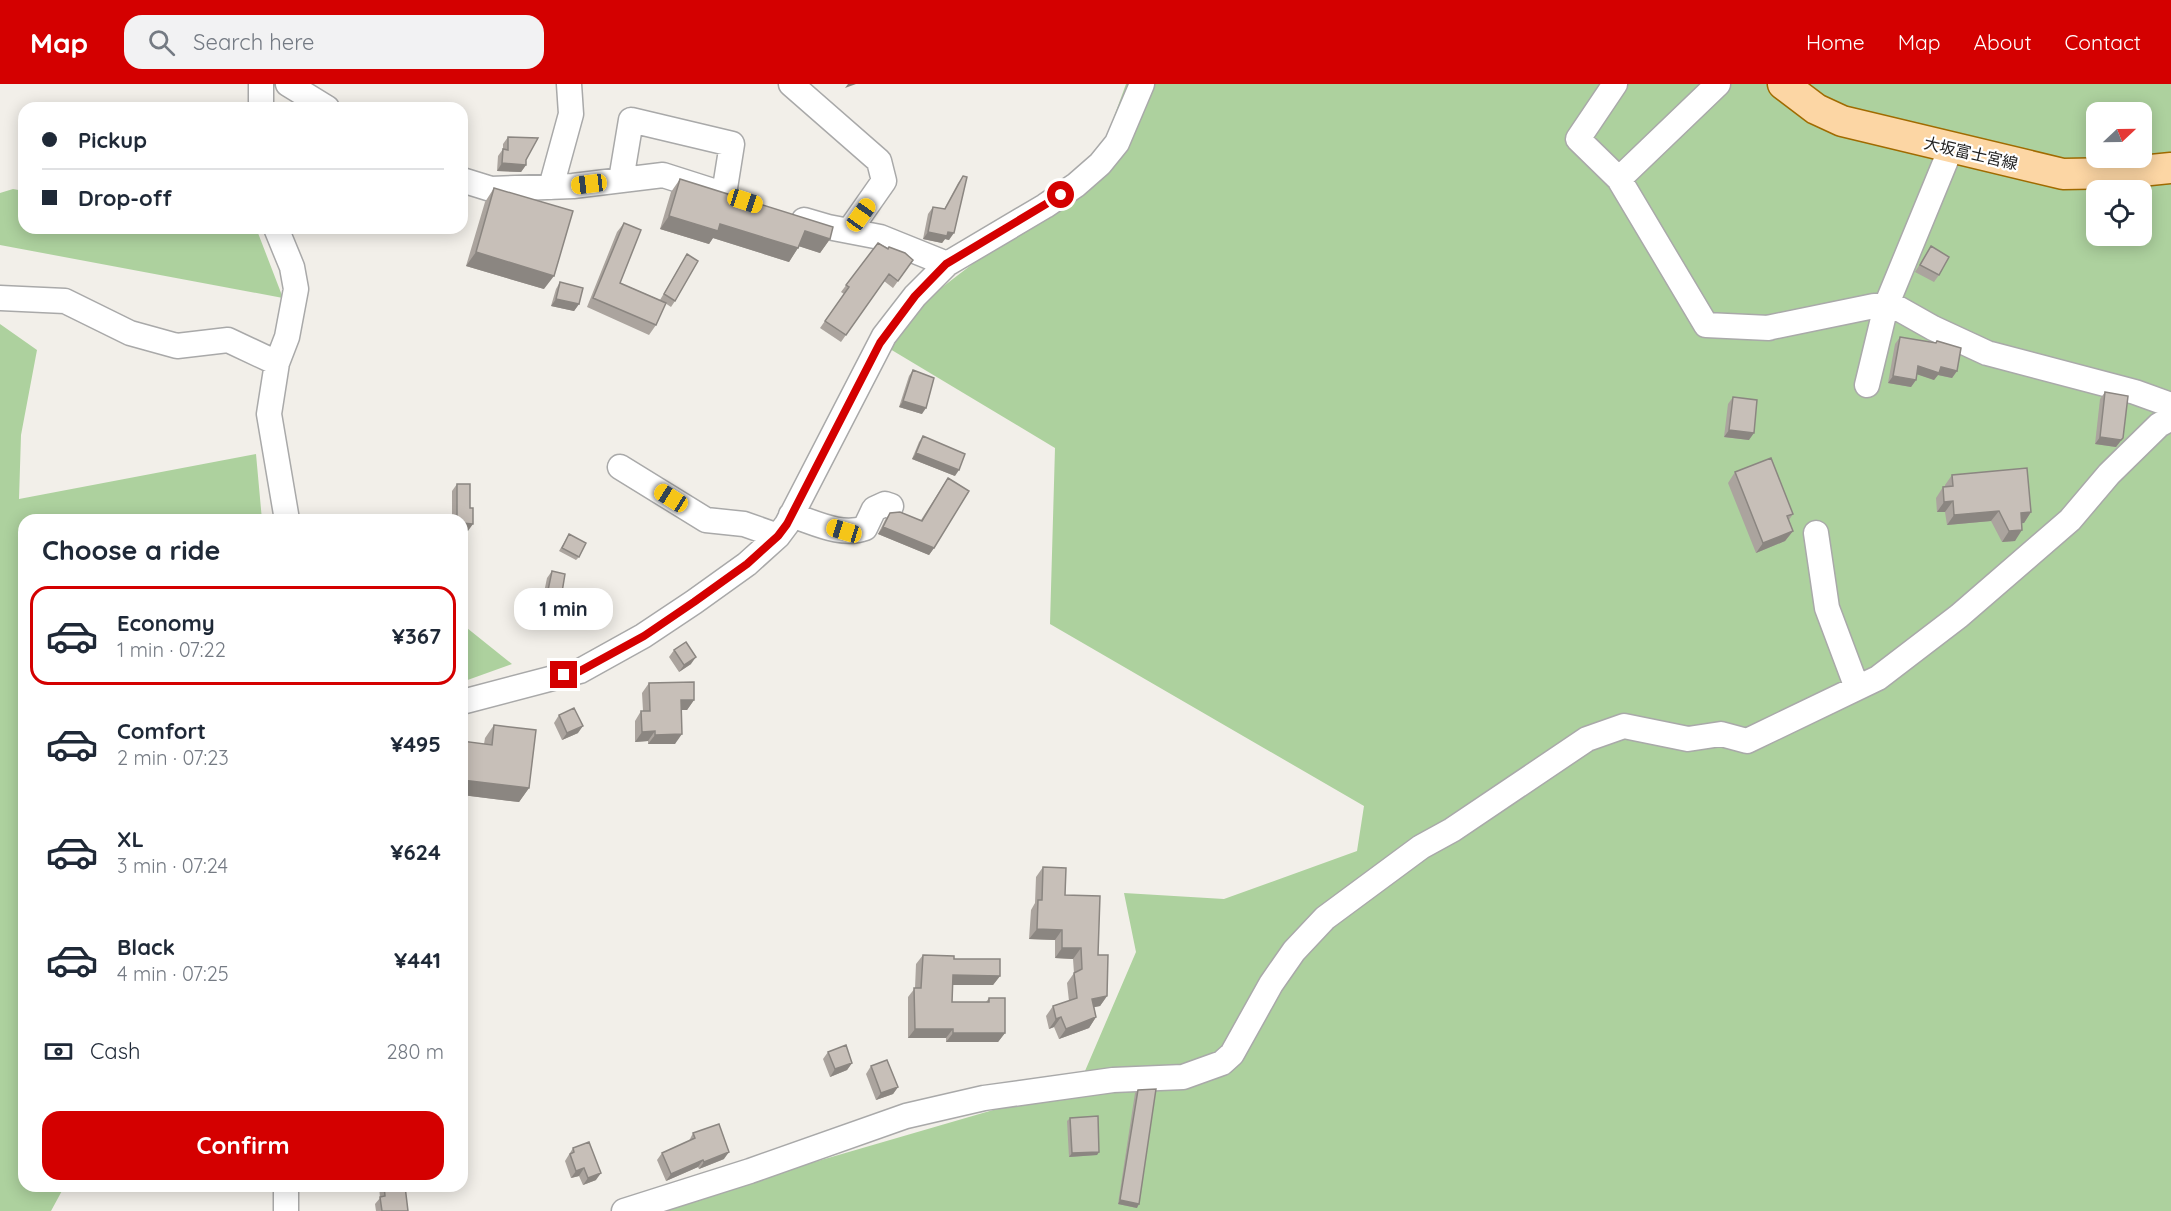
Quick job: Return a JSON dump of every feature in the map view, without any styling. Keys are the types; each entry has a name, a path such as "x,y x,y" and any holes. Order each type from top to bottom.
{"main road":[{"name":"大坂富士宮線","path":"1783,84 1816,109 1842,121 2063,174 2121,173 2171,168"}],"street":[{"path":"261,84 261,102"},
{"path":"288,84 317,102"},
{"path":"551,187 571,114 569,84"},
{"path":"791,84 879,161 884,182 849,231"},
{"path":"468,700 580,671 644,636 694,602 747,564 778,536 884,336 915,296 946,264 1045,206 1076,185 1100,164 1117,143 1142,84"},
{"path":"1615,84 1578,139 1619,179 1706,325 1768,328 1874,306 1894,306 1933,328 1987,353 2135,392 2171,405"},
{"path":"1619,179 1718,84"},
{"path":"468,182 491,189 551,187 621,180 663,175 734,197 732,144 631,120 621,180"},
{"path":"1868,385 1886,306 1951,148"},
{"path":"786,214 828,227 880,237 946,264"},
{"path":"278,234 292,267 296,289 287,337 277,363 269,414 286,514"},
{"path":"0,298 65,301 130,333 177,346 228,340 277,363"},
{"path":"624,1211 750,1171 906,1116 984,1098 1113,1080 1183,1077 1222,1063 1232,1054 1271,984 1294,951 1325,918 1422,847 1452,830 1587,739 1624,726 1688,739 1721,734 1747,741 1878,678 1968,609 2070,520 2109,474 2159,425 2171,418"},
{"path":"620,467 706,520 744,524 778,536"},
{"path":"791,515 844,531 855,532 865,528 874,509 885,504 891,506"},
{"path":"1816,533 1827,608 1857,688"},
{"path":"286,1192 286,1211"}],"green space":[{"path":"1126,84 2171,84 2171,1211 646,1211 1079,1085 1136,952 1124,893 1224,899 1357,851 1364,806 1050,624 1055,448 880,343 932,295 1094,171"},
{"path":"18,190 18,234 258,234 283,298 0,245 0,193"},
{"path":"0,324 37,350 21,435 19,499 256,454 261,514 18,514 18,1192 61,1192 51,1211 0,1211"},
{"path":"468,629 512,664 468,680"}],"building":[{"path":"508,137 538,138 526,160 526,165 502,163 503,149 508,150"},
{"path":"963,176 967,177 954,233 948,232 947,236 928,232 933,207 945,209"},
{"path":"680,179 833,227 830,239 805,231 798,248 720,224 718,231 669,216"},
{"path":"494,188 573,211 554,276 476,252"},
{"path":"624,223 641,230 620,283 666,303 656,325 593,298"},
{"path":"878,243 888,249 889,247 905,253 913,260 898,281 889,274 846,335 825,321 849,287 846,285"},
{"path":"1931,246 1949,257 1939,275 1920,265"},
{"path":"687,254 698,261 675,301 664,294"},
{"path":"560,282 583,288 579,304 556,299"},
{"path":"1900,337 1936,343 1937,341 1961,348 1957,371 1941,367 1939,373 1918,366 1916,380 1893,376"},
{"path":"913,370 934,378 926,408 903,401"},
{"path":"2105,392 2128,396 2121,440 2100,437"},
{"path":"1733,397 1757,400 1754,433 1729,430"},
{"path":"923,436 965,454 959,470 916,453"},
{"path":"1771,458 1793,514 1787,516 1793,531 1763,543 1735,472"},
{"path":"2027,468 2031,512 2021,513 2022,530 2009,531 1999,511 1954,515 1953,501 1944,502 1943,487 1953,486 1952,475"},
{"path":"948,478 969,491 934,548 883,527 890,513 900,512 922,521"},
{"path":"457,484 470,484 473,524 468,524 468,514 457,514"},
{"path":"569,534 586,543 579,557 562,548"},
{"path":"552,571 565,574 561,598 547,595"},
{"path":"686,642 696,657 684,665 674,650"},
{"path":"694,682 694,700 681,700 682,734 655,735 655,731 642,732 641,711 650,711 649,683"},
{"path":"574,708 583,726 567,733 559,715"},
{"path":"494,725 536,730 529,788 468,781 468,742 492,745"},
{"path":"1043,867 1066,868 1065,895 1100,896 1098,955 1108,955 1107,996 1092,999 1096,1017 1066,1029 1061,1017 1056,1019 1053,1006 1077,998 1074,973 1082,969 1081,948 1062,948 1062,930 1037,929 1038,900 1042,900"},
{"path":"923,955 954,956 954,959 1000,959 1000,976 953,975 952,1002 989,1002 989,998 1005,998 1005,1033 953,1033 953,1029 915,1029 914,988 921,988"},
{"path":"846,1045 852,1063 835,1069 828,1052"},
{"path":"887,1060 898,1087 881,1093 871,1066"},
{"path":"1156,1089 1139,1204 1120,1200 1138,1090"},
{"path":"1098,1116 1099,1152 1072,1153 1070,1118"},
{"path":"719,1124 729,1152 671,1174 662,1153 695,1138 693,1133"},
{"path":"589,1142 601,1173 588,1178 584,1168 576,1171 570,1154 574,1152 573,1148"},
{"path":"385,1192 406,1192 408,1211 382,1211 380,1197 385,1196"}],"route":[{"path":"564,675 580,671 644,636 747,564 778,536 787,524 884,336 915,296 946,264 1061,195"}]}
